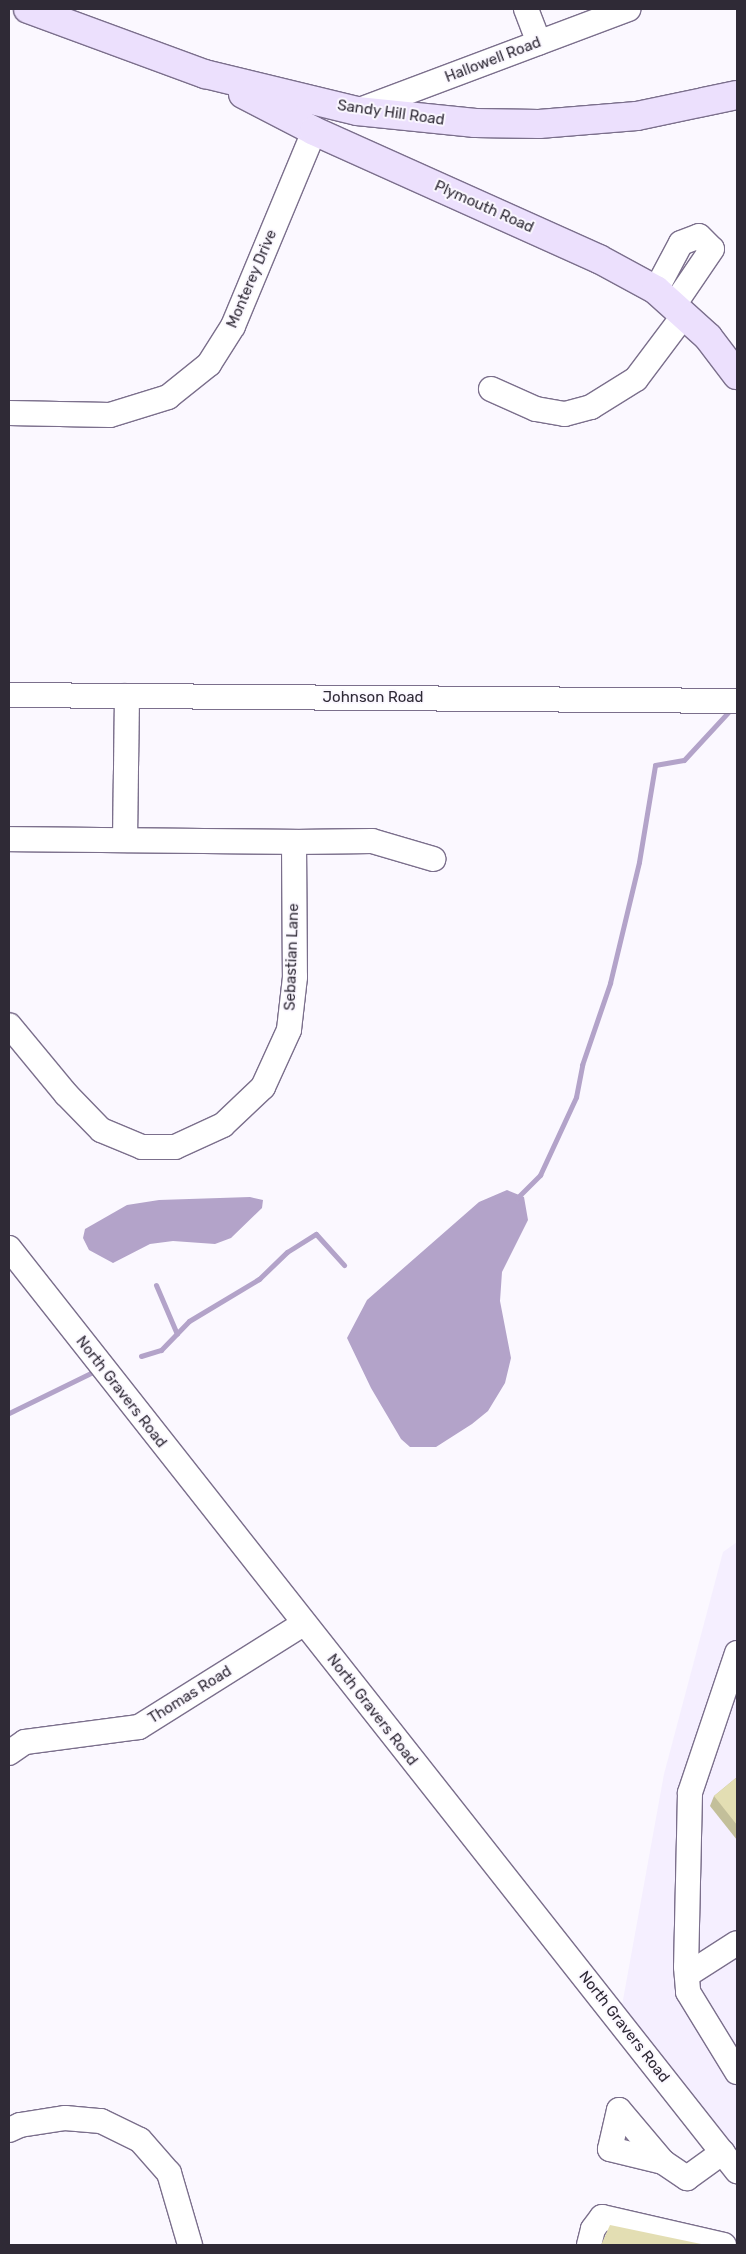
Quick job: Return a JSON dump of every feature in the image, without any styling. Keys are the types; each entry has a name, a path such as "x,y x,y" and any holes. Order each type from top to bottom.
{"main road":[{"name":"Sandy Hill Road","path":"28,9 76,18 205,74 358,111 475,123 539,124 638,116 737,95"},
{"name":"Plymouth Road","path":"205,74 314,131 599,259 671,303 708,337 737,375"}],"street":[{"path":"526,9 539,43"},
{"name":"Hallowell Road","path":"358,111 629,9"},
{"name":"Monterey Drive","path":"9,413 110,415 168,397 209,364 233,326 314,131"},
{"path":"492,389 536,409 565,414 590,407 636,379 671,303"},
{"name":"Johnson Road","path":"9,695 737,700"},
{"path":"125,840 127,696"},
{"path":"9,838 294,842 372,841 433,859"},
{"name":"Sebastian Lane","path":"12,1036 101,1130 142,1147 174,1147 223,1125 263,1087 289,1030 295,977 294,842"},
{"name":"North Gravers Road","path":"9,1248 303,1624 737,2170"},
{"name":"Thomas Road","path":"9,1753 25,1742 139,1727 303,1624"},
{"path":"737,1653 690,1792 687,1975 688,1992 737,2072"},
{"path":"713,1726 737,1708"},
{"path":"687,1975 737,1943"},
{"path":"9,2130 20,2125 66,2118 101,2121 140,2140 169,2173 190,2245"},
{"path":"663,2162 687,2178 723,2152"},
{"path":"589,2245 593,2229 602,2217 724,2245"}],"shaded area":[{"path":"507,1190 524,1197 528,1220 502,1272 500,1301 511,1358 505,1383 488,1411 472,1424 436,1447 410,1447 401,1439 371,1388 347,1338 367,1300 479,1202"},
{"path":"250,1197 263,1200 262,1208 231,1238 215,1244 173,1241 150,1244 113,1263 89,1250 83,1238 85,1229 127,1205 159,1200"},
{"path":"737,1542 737,2171 619,2022 664,1774 723,1552"}],"building":[{"path":"737,1777 737,1825 714,1796"},
{"path":"610,2225 706,2245 601,2245"}],"waterway":[{"path":"517,1198 540,1175 576,1097 582,1065 610,983 639,862 655,765 684,760 732,708"},
{"path":"141,1356 161,1350 189,1321 259,1279 287,1252 316,1234 344,1265"},
{"path":"156,1285 177,1334"},
{"path":"9,1413 91,1373"}]}
